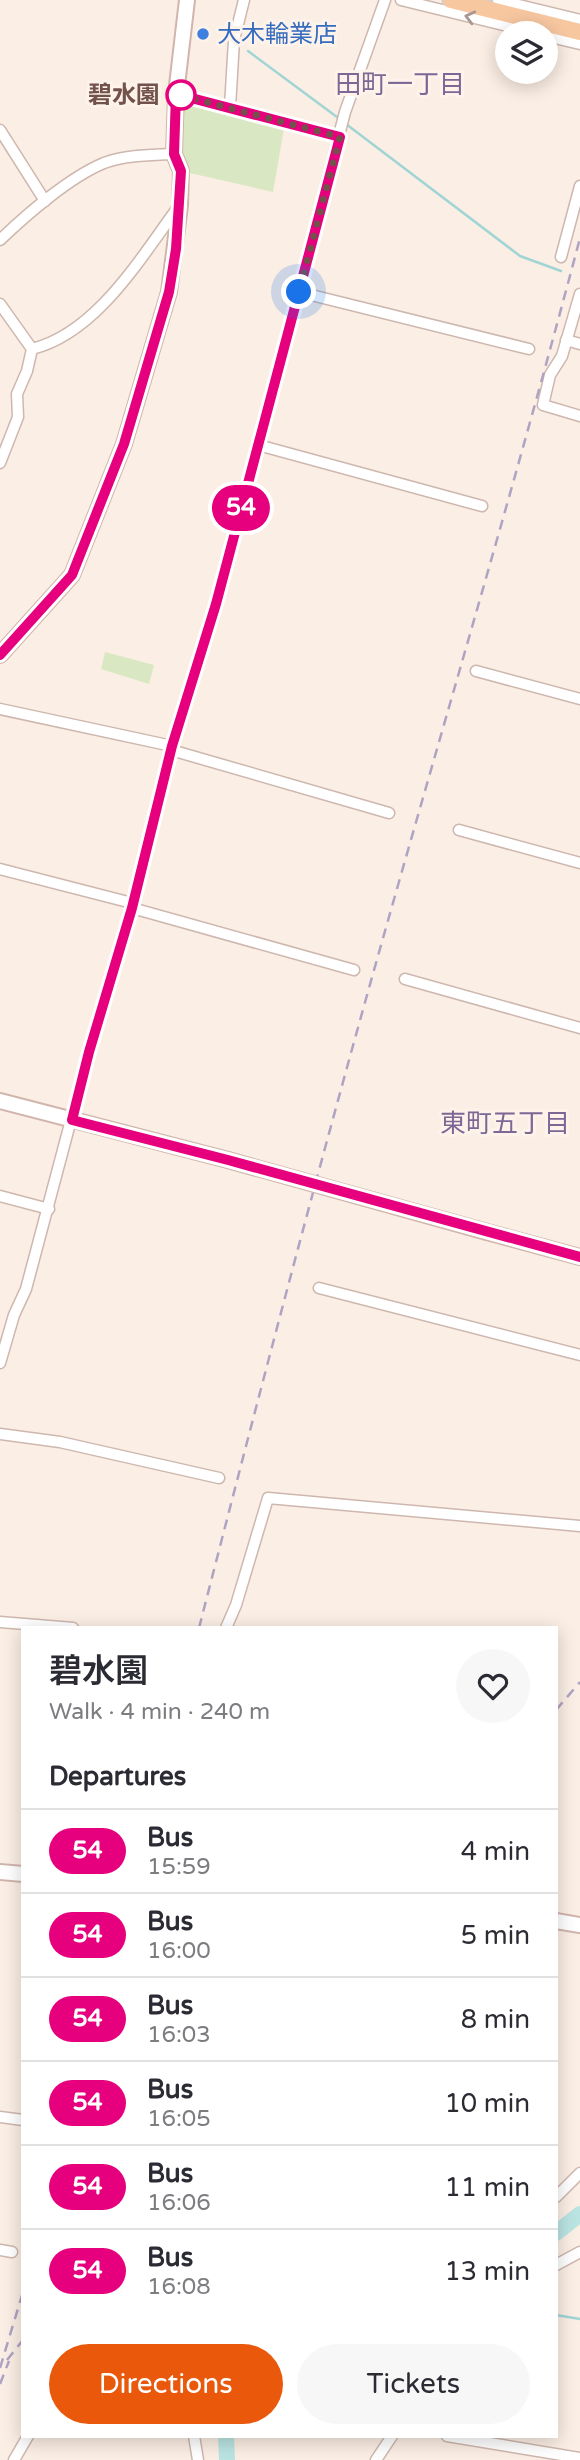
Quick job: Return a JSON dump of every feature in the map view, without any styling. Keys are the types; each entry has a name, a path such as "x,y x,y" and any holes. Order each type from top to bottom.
{"main road":[{"path":"451,0 580,32"}],"street":[{"path":"0,655 72,575 124,444 169,292 180,205 181,171 174,154 176,94 187,0"},
{"path":"230,107 234,40 244,0"},
{"path":"0,1363 14,1315 26,1289 49,1209 89,1052 132,906 171,748 216,604 345,115 385,0"},
{"path":"401,0 495,23"},
{"path":"499,0 580,20"},
{"path":"558,39 580,44"},
{"path":"176,94 341,132"},
{"path":"0,130 45,201"},
{"path":"0,240 45,201 77,178 105,163 136,156 174,154"},
{"path":"561,257 580,186"},
{"path":"32,349 52,344 74,330 108,300 180,205"},
{"path":"299,292 529,349"},
{"path":"580,294 562,356 550,375 543,405 580,416"},
{"path":"0,304 32,349 27,371 17,394 18,417 0,463"},
{"path":"566,340 580,344"},
{"path":"258,444 482,506"},
{"path":"476,671 580,699"},
{"path":"0,709 171,748 389,813"},
{"path":"459,830 580,863"},
{"path":"0,869 354,970"},
{"path":"405,979 580,1028"},
{"path":"0,1101 228,1160 580,1257"},
{"path":"0,1196 49,1209"},
{"path":"319,1288 580,1355"},
{"path":"0,1434 60,1442 219,1478"},
{"path":"227,1626 236,1605 268,1497 580,1526"},
{"path":"0,1622 49,1626"},
{"path":"0,1872 21,1874"},
{"path":"558,1922 580,1925"},
{"path":"0,2117 21,2120"},
{"path":"558,2195 580,2173"},
{"path":"0,2250 12,2252"},
{"path":"558,2264 580,2252"},
{"path":"14,2460 27,2438"},
{"path":"194,2438 198,2460"},
{"path":"376,2460 391,2438"},
{"path":"459,2438 580,2458"}],"green space":[{"path":"176,94 285,123 273,192 181,171"},
{"path":"105,652 154,665 149,684 101,669"}],"waterway":[{"path":"248,51 341,120"},
{"path":"346,124 520,256 561,271"},
{"path":"558,2231 580,2214"},
{"path":"558,2315 580,2319"},
{"path":"226,2438 227,2460"}],"railway":[{"path":"200,1626 353,1046 580,238"},
{"path":"558,1708 580,1682"},
{"path":"0,2368 21,2299"},
{"path":"7,2360 21,2342"},
{"path":"0,2384 9,2361"}],"bus line":[{"name":"54","path":"0,655 72,575 124,444 169,292 176,249 181,171 174,154 176,94 340,137 216,604 172,746 132,908 89,1052 72,1120 580,1257"}],"place":[{"name":"大木輪業店","path":"203,34"},
{"name":"碧水園","path":"181,95"}],"district":[{"name":"田町一丁目","path":"400,84"},
{"name":"東町五丁目","path":"505,1123"}],"route":[{"path":"181,95 176,94 340,137 299,292"}]}
